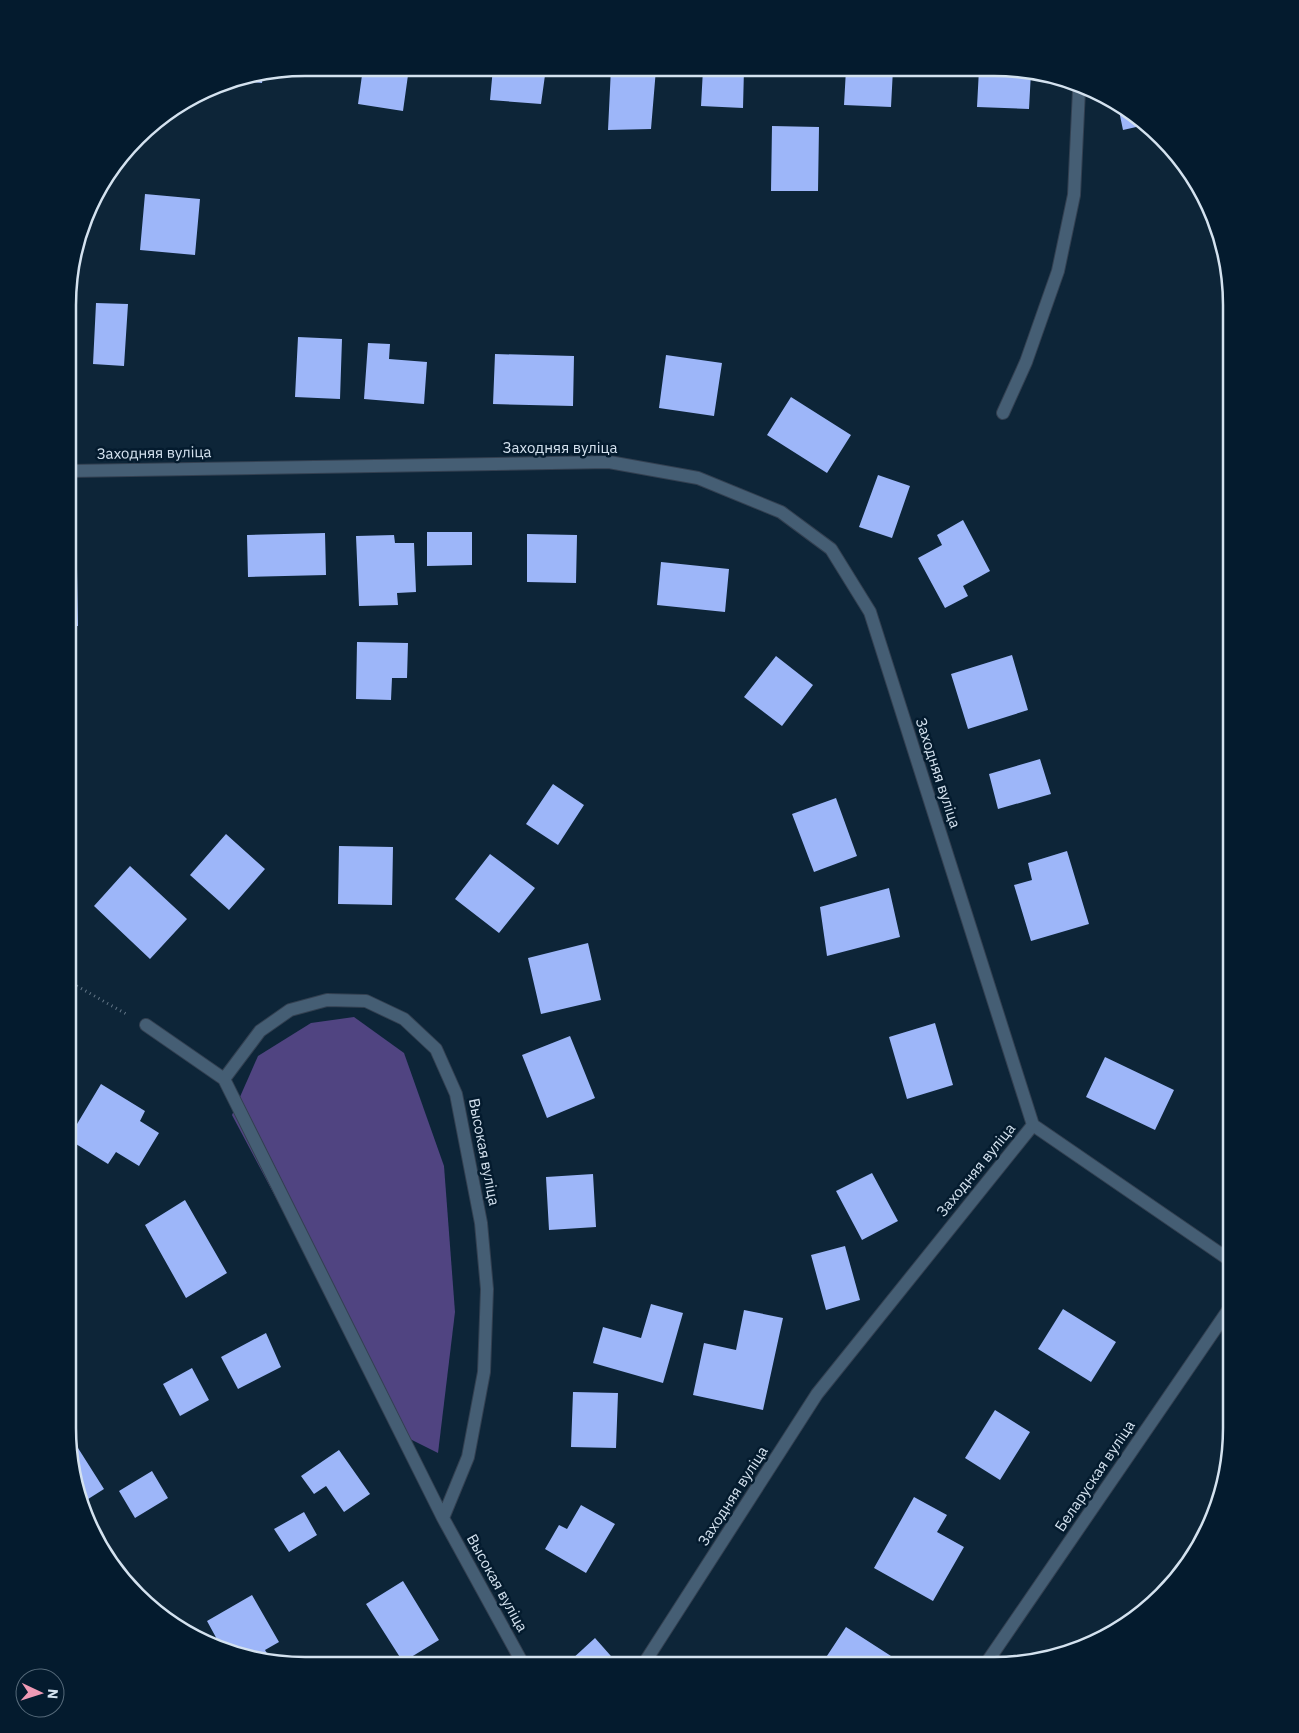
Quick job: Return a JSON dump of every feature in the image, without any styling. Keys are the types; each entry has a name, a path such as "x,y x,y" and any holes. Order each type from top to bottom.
{"street":[{"path":"1003,413 1026,362 1058,271 1074,195 1079,93"},
{"name":"Заходняя вуліца","path":"76,471 609,462 698,478 781,512 831,549 870,612 1033,1125 818,1394 649,1657"},
{"name":"Высокая вуліца","path":"224,1079 260,1031 290,1010 327,1000 366,1002 404,1019 436,1049 456,1094 481,1223 487,1289 484,1372 468,1456 443,1518"},
{"name":"Высокая вуліца","path":"146,1025 224,1079 443,1518 519,1657"},
{"path":"1033,1125 1223,1256"},
{"name":"Беларуская вуліца","path":"991,1657 1223,1318"}],"path":[{"path":"76,986 146,1025"}],"shaded area":[{"path":"354,1017 404,1053 444,1166 455,1312 438,1453 402,1435 232,1115 258,1056 311,1023"}],"building":[{"path":"362,76 408,76 403,111 358,104"},
{"path":"492,76 545,76 541,104 490,100"},
{"path":"611,76 655,76 651,129 608,130"},
{"path":"703,76 744,76 743,108 701,106"},
{"path":"846,76 893,76 891,107 844,105"},
{"path":"979,76 1031,80 1029,109 977,107"},
{"path":"1120,114 1137,127 1123,130"},
{"path":"772,126 819,127 818,191 771,191"},
{"path":"145,194 200,199 195,255 140,250"},
{"path":"96,303 128,304 124,366 93,364"},
{"path":"298,337 342,339 340,399 295,397"},
{"path":"368,343 390,344 389,359 427,362 424,404 364,399"},
{"path":"495,354 574,356 573,406 493,404"},
{"path":"666,355 722,363 714,416 659,408"},
{"path":"791,397 851,435 827,473 767,435"},
{"path":"878,475 910,486 892,538 859,527"},
{"path":"963,520 990,571 963,586 968,596 945,608 918,558 942,545 937,535"},
{"path":"427,532 472,532 472,565 427,566"},
{"path":"325,533 326,575 248,577 247,535"},
{"path":"527,534 577,535 576,583 527,582"},
{"path":"394,535 395,543 414,543 416,592 397,593 398,605 359,606 356,536"},
{"path":"661,562 729,569 725,612 657,605"},
{"path":"76,569 77,569 78,626 76,626"},
{"path":"357,642 408,643 407,678 392,678 391,700 356,699"},
{"path":"1012,655 1028,710 968,729 951,674"},
{"path":"776,656 813,685 782,726 744,697"},
{"path":"1040,759 1051,794 998,809 989,774"},
{"path":"553,784 584,805 558,845 526,824"},
{"path":"836,798 857,856 814,872 792,814"},
{"path":"226,834 265,869 229,910 190,875"},
{"path":"339,846 393,847 392,905 338,904"},
{"path":"1067,851 1089,924 1031,941 1014,885 1032,880 1028,863"},
{"path":"490,854 535,888 499,933 455,899"},
{"path":"130,866 187,919 150,959 94,906"},
{"path":"889,888 900,937 827,956 820,907"},
{"path":"588,943 601,1000 541,1014 528,958"},
{"path":"935,1023 953,1085 907,1099 889,1037"},
{"path":"570,1036 595,1098 547,1118 522,1055"},
{"path":"1105,1057 1174,1090 1155,1130 1086,1097"},
{"path":"101,1084 145,1111 140,1121 159,1133 139,1166 116,1152 108,1164 76,1144 76,1126"},
{"path":"872,1173 898,1221 862,1240 836,1191"},
{"path":"593,1174 596,1227 549,1230 546,1177"},
{"path":"185,1200 227,1273 186,1298 145,1225"},
{"path":"845,1246 860,1300 826,1310 811,1255"},
{"path":"651,1304 683,1313 663,1383 593,1363 603,1327 641,1338"},
{"path":"1063,1309 1116,1342 1091,1382 1038,1349"},
{"path":"744,1310 783,1318 763,1410 693,1395 704,1343 736,1350"},
{"path":"266,1333 281,1367 238,1389 221,1357"},
{"path":"192,1368 209,1400 180,1416 163,1384"},
{"path":"573,1392 618,1393 616,1448 571,1447"},
{"path":"995,1410 1030,1432 1000,1480 965,1458"},
{"path":"77,1448 104,1489 88,1499 78,1457"},
{"path":"339,1450 370,1494 344,1512 326,1486 314,1494 301,1476"},
{"path":"152,1471 168,1498 135,1518 119,1491"},
{"path":"914,1497 947,1515 937,1532 964,1547 933,1601 874,1568"},
{"path":"581,1505 615,1524 586,1573 545,1549 559,1525 567,1529"},
{"path":"304,1512 317,1535 289,1552 274,1529"},
{"path":"403,1581 439,1640 411,1657 400,1657 366,1604"},
{"path":"252,1595 279,1642 265,1650 267,1653 232,1645 216,1638 207,1621"},
{"path":"846,1627 891,1656 890,1657 826,1657"},
{"path":"595,1638 612,1657 574,1657"}]}
